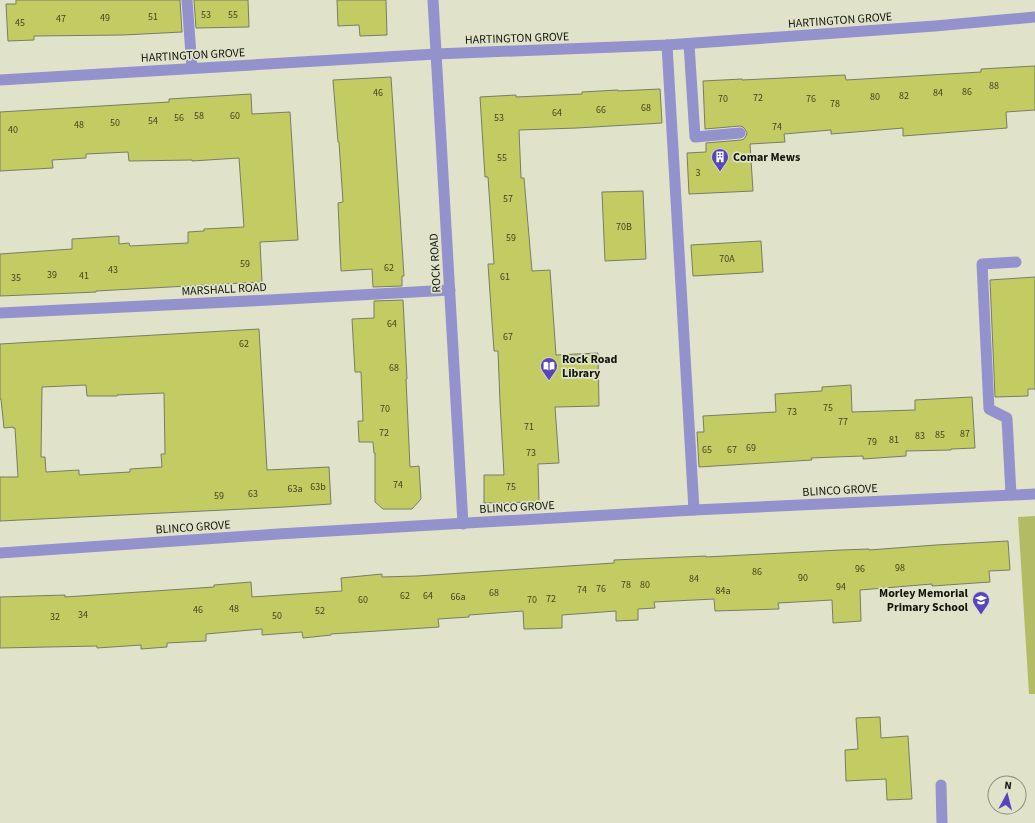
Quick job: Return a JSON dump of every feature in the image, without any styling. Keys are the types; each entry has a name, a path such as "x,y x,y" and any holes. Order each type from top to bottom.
{"street":[{"path":"188,0 192,68"},
{"name":"ROCK ROAD","path":"433,0 463,524"},
{"name":"HARTINGTON GROVE","path":"0,80 436,54 688,44 935,26 1035,17"},
{"path":"688,44 695,136 740,133"},
{"path":"667,45 694,510"},
{"path":"1011,495 1008,418 989,409 982,264 1016,262"},
{"name":"MARSHALL ROAD","path":"0,313 450,290"},
{"name":"BLINCO GROVE","path":"0,553 694,510 1035,494"},
{"path":"941,785 942,823"}],"green space":[{"path":"1035,516 1035,694 1029,694 1018,517"}],"building":[{"path":"16,0 180,0 182,32 123,35 34,36 34,40 8,41 6,4 16,4"},
{"path":"194,0 248,0 249,27 196,28"},
{"path":"337,0 386,0 387,35 360,36 359,25 338,26"},
{"path":"1035,66 1035,110 1006,112 1007,128 903,136 903,128 831,134 831,130 784,134 785,142 750,144 753,191 689,194 687,153 706,152 706,143 741,140 744,139 747,133 743,127 740,126 705,129 703,81 845,75 846,80 981,72 981,69"},
{"path":"391,77 404,276 402,276 402,286 373,287 372,269 341,271 338,203 343,202 333,80"},
{"path":"660,89 662,123 519,130 521,178 524,178 532,271 550,270 556,355 598,353 599,406 555,407 559,463 538,464 539,502 484,503 484,475 504,475 498,351 494,351 488,264 494,264 488,177 485,177 480,97 516,95 516,97 582,94 582,92 618,90"},
{"path":"251,94 252,114 290,112 298,240 260,242 262,282 0,296 0,254 72,249 72,239 119,236 119,244 129,243 130,246 188,243 188,232 204,231 204,229 244,227 239,158 192,161 129,161 128,152 86,154 86,158 52,160 53,168 0,171 0,112 169,102 169,99"},
{"path":"643,191 646,259 605,261 602,192"},
{"path":"761,241 763,272 693,276 691,245"},
{"path":"1035,277 1035,389 1028,389 1028,396 995,397 990,280"},
{"path":"403,300 410,467 419,466 421,499 412,509 383,509 375,502 375,453 373,442 359,442 358,421 363,421 361,372 355,372 352,319 374,318 374,301"},
{"path":"259,329 267,470 329,467 331,504 0,521 0,477 18,477 15,428 4,428 0,399 0,344","holes":["86,385 87,396 164,393 165,454 161,454 162,467 130,469 130,472 79,475 79,470 46,472 45,457 41,457 42,387"]},
{"path":"851,385 852,412 915,410 915,400 972,397 975,448 906,451 906,456 863,459 863,456 811,458 812,460 699,467 697,432 704,432 703,416 776,412 775,394 822,391 822,387"},
{"path":"1008,541 1010,570 989,571 990,582 932,586 932,584 860,590 861,621 833,623 832,600 778,603 779,609 715,611 714,599 654,602 655,608 638,609 638,620 616,621 616,611 562,615 562,628 524,629 523,611 438,619 439,627 331,634 303,638 302,632 262,635 262,629 206,634 206,641 167,643 167,647 141,649 141,645 97,648 97,646 0,648 0,597 65,595 65,597 214,587 214,585 251,582 252,597 342,591 341,578 382,574 382,577 417,576 614,563 614,560 869,550"},
{"path":"880,717 881,738 908,736 912,799 887,800 886,779 846,781 845,750 858,749 856,718"}],"place":[{"name":"Comar Mews","path":"720,172"},
{"name":"Rock Road Library","path":"549,381"},
{"name":"Morley Memorial Primary School","path":"981,615"}]}
